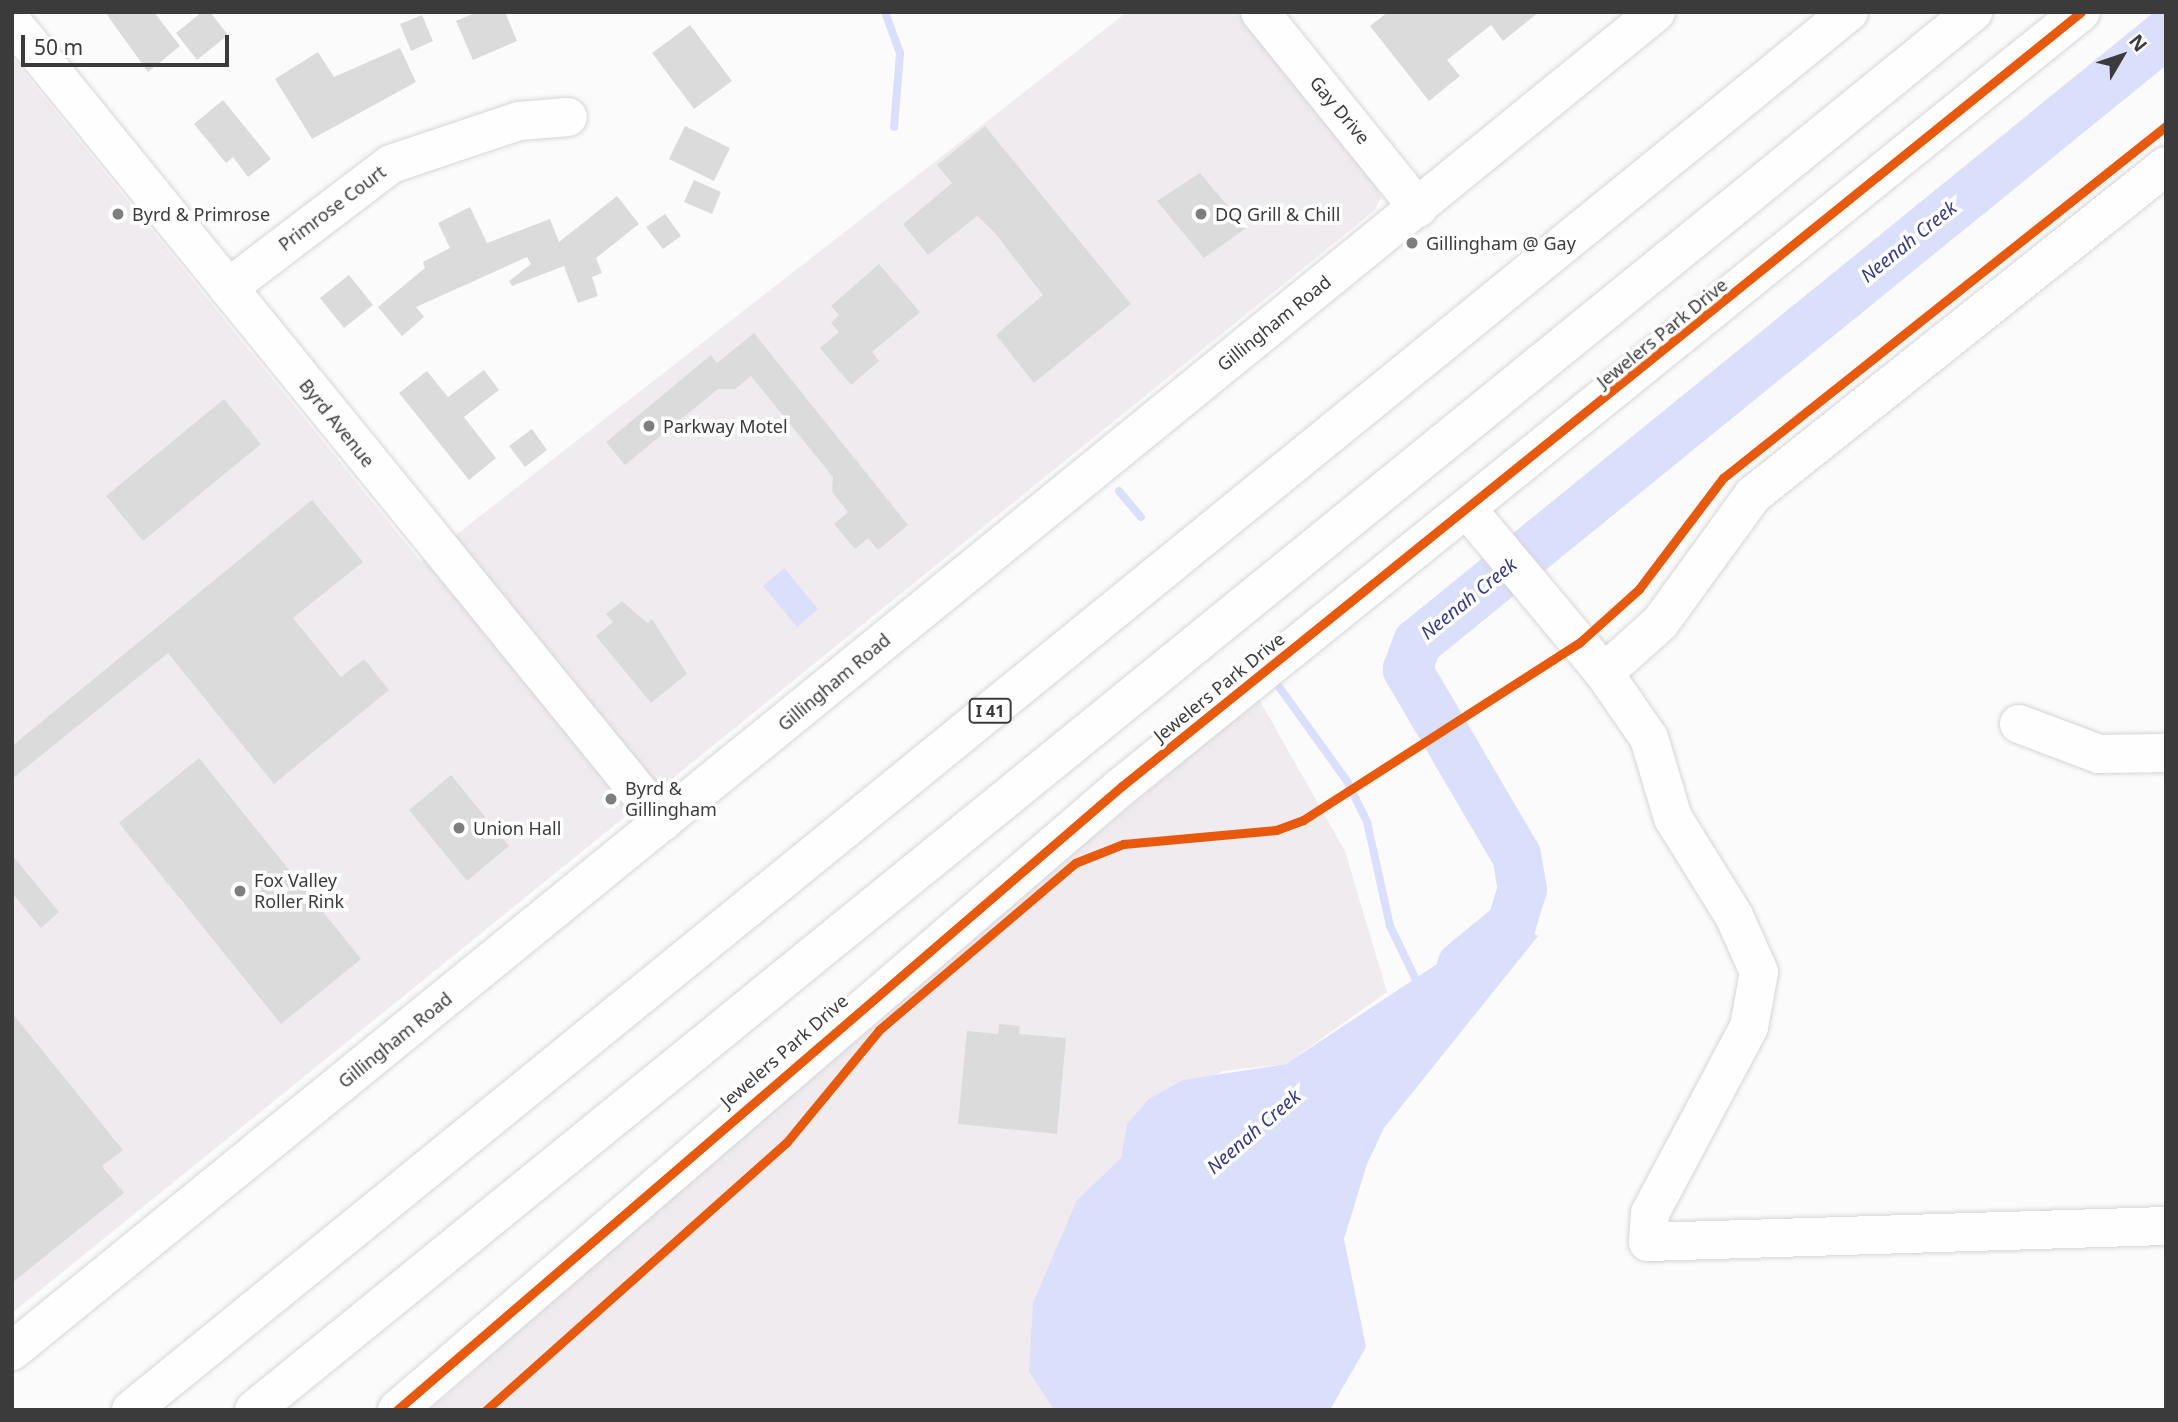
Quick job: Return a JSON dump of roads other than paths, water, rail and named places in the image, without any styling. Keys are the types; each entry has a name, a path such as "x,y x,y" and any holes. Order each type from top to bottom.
{"main road":[{"name":"Gay Drive","path":"1260,12 1418,208"},
{"name":"Gillingham Road","path":"12,1351 1656,12"},
{"name":"I 41","path":"131,1410 1849,12"},
{"path":"254,1410 1973,12"},
{"name":"Jewelers Park Drive","path":"397,1410 962,920 1478,522 2081,12"},
{"name":"Byrd Avenue","path":"12,22 663,822"},
{"name":"Primrose Court","path":"228,288 391,164 519,121 568,117"},
{"path":"1604,673 1660,623 1752,495 2166,166"},
{"path":"1478,522 1604,673 1649,738 1674,818 1734,916 1759,972 1749,1027 1650,1213 1648,1242 2166,1226"},
{"path":"2019,724 2099,754 2166,753"}],"water":[{"path":"784,568 818,609 797,627 763,586"},
{"path":"1505,919 1538,936 1384,1128 1367,1164 1344,1239 1366,1347 1330,1410 1054,1410 1029,1372 1033,1303 1077,1200 1121,1158 1127,1124 1149,1099 1183,1080 1286,1064"}],"waterway":[{"path":"885,12 900,53 894,127"},
{"name":"Neenah Creek","path":"1461,965 1511,924 1522,889 1516,855 1407,669 1417,642 2166,33"},
{"path":"1119,491 1141,517"},
{"path":"1277,684 1347,781 1367,822 1390,926 1418,984"}],"place":[{"name":"Byrd & Primrose","path":"118,214"},
{"name":"DQ Grill & Chill","path":"1201,214"},
{"name":"Gillingham @ Gay","path":"1412,243"},
{"name":"Parkway Motel","path":"649,426"},
{"name":"Byrd & Gillingham","path":"611,799"},
{"name":"Union Hall","path":"459,828"},
{"name":"Fox Valley Roller Rink","path":"240,891"}]}
